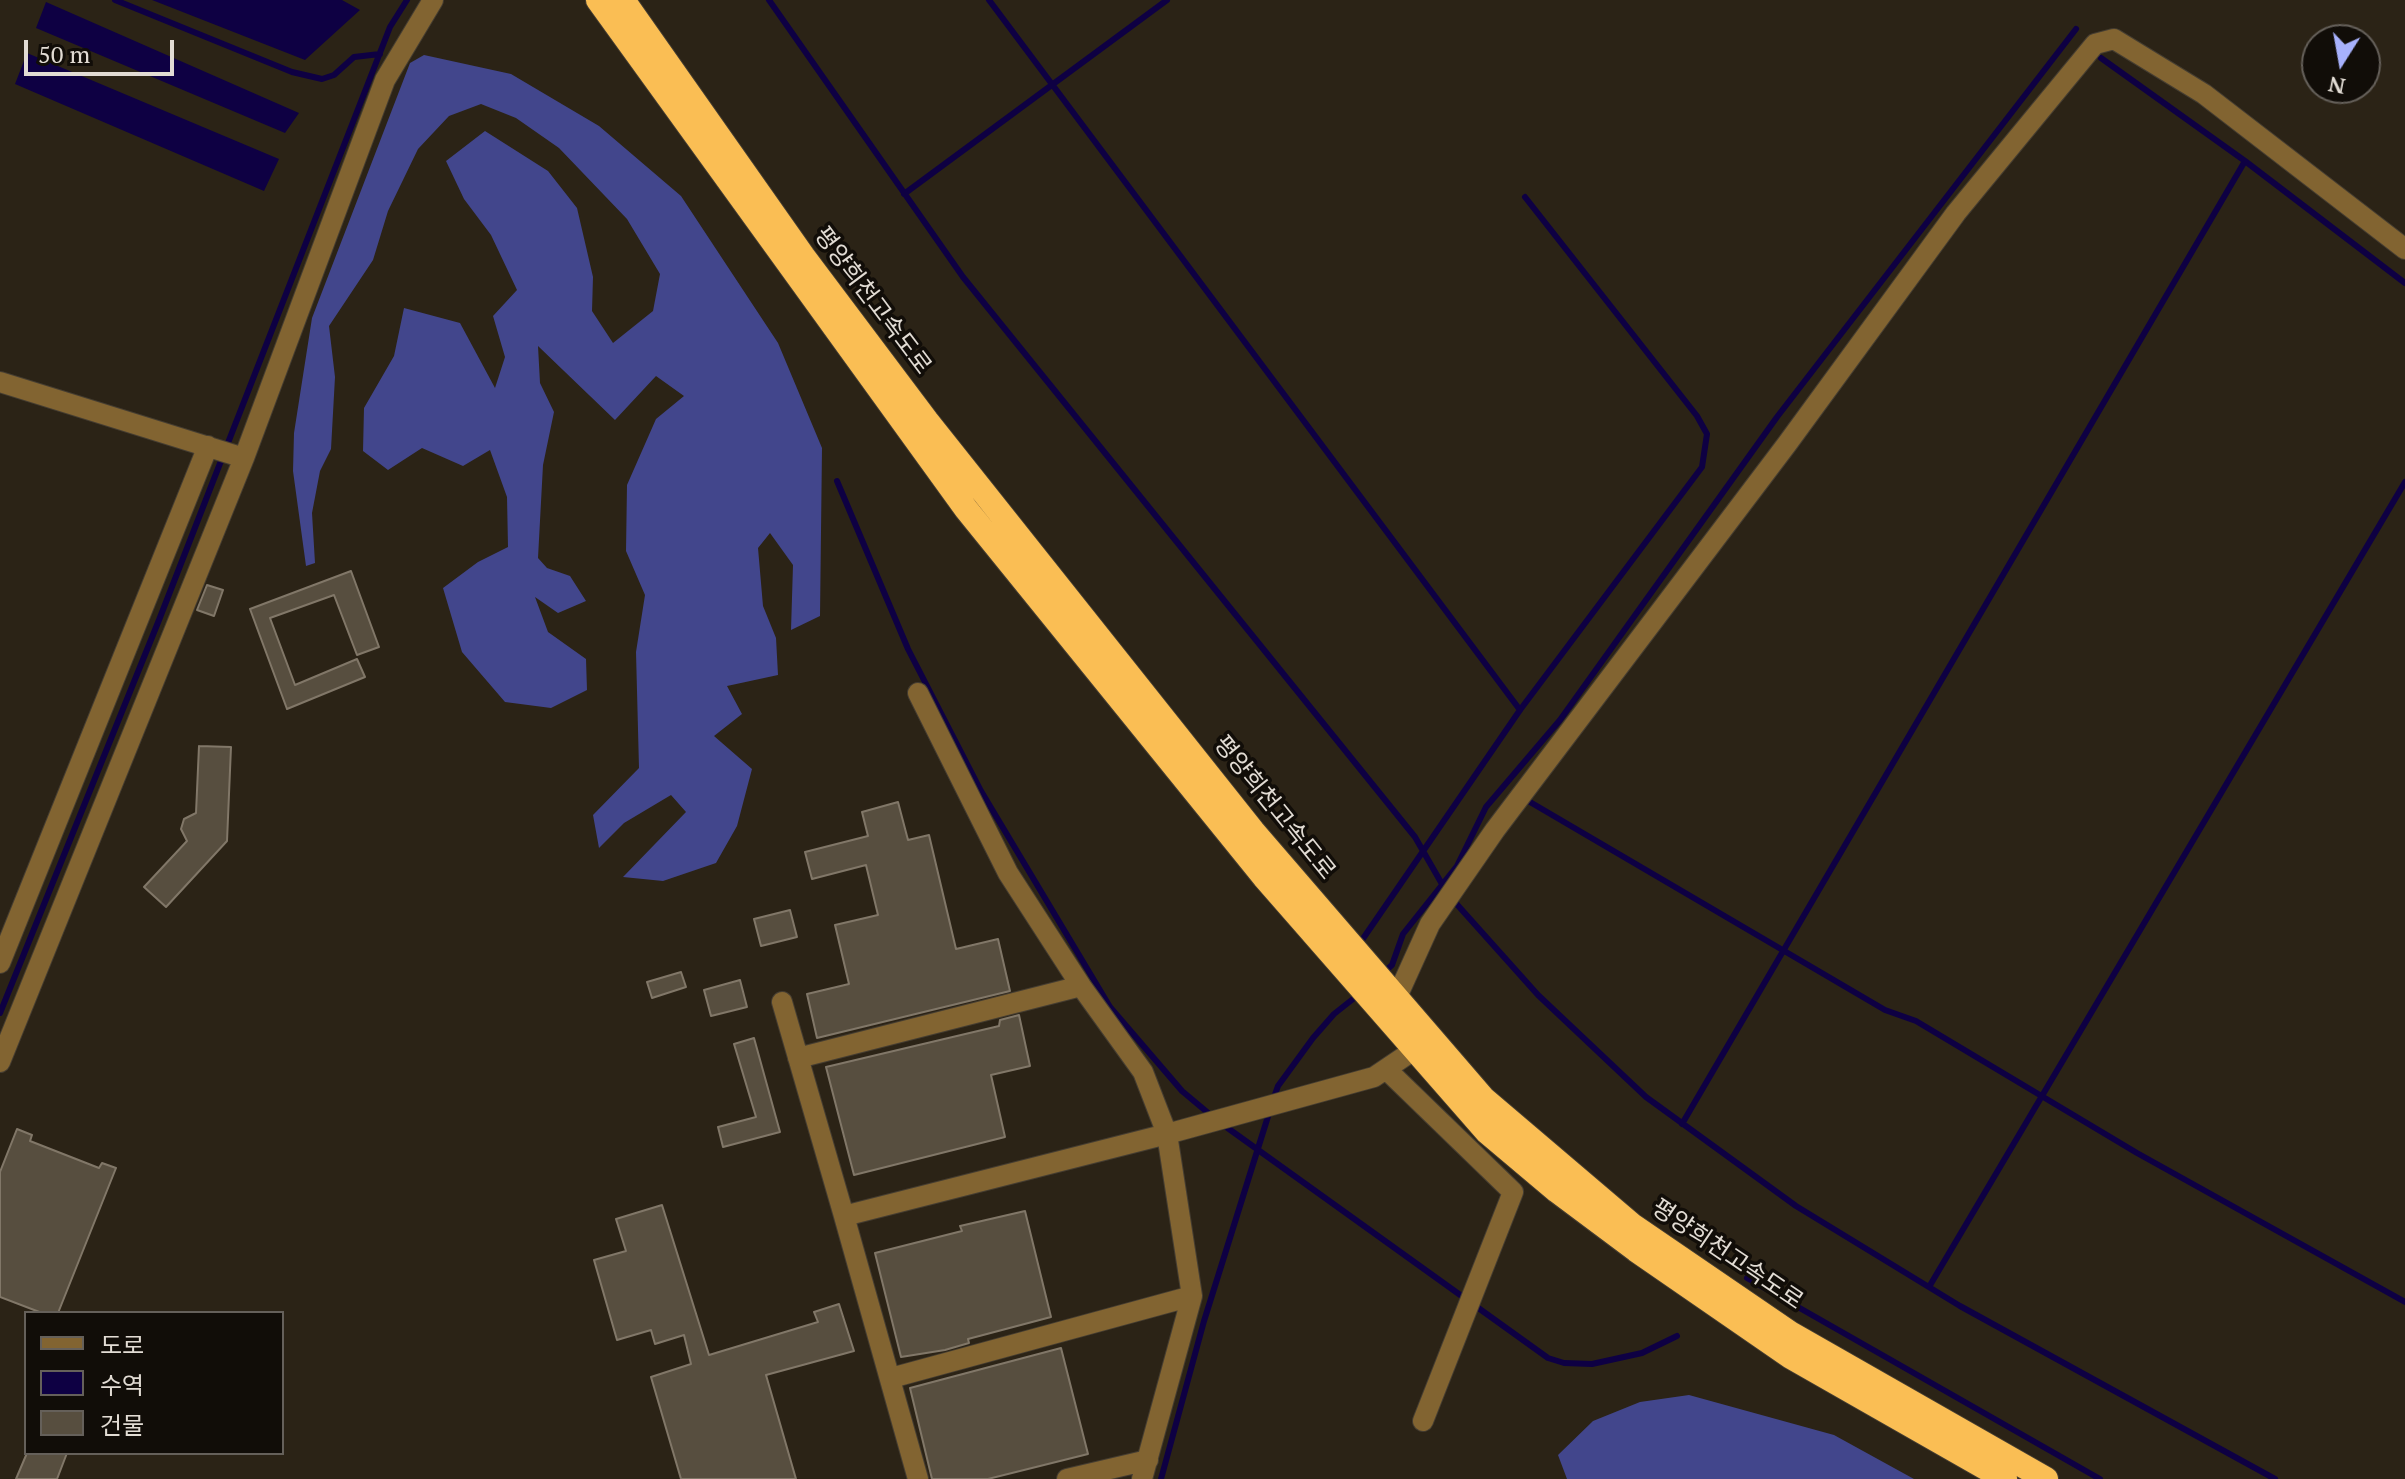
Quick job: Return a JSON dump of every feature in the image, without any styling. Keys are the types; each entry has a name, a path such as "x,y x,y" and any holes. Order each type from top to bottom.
{"highway":[{"name":"평양희천고속도로","path":"598,0 966,509 1361,975 1484,1099 1632,1225 1790,1333 2046,1479"},
{"name":"평양희천고속도로","path":"623,0 803,256 927,421 1253,831 1361,975"},
{"name":"평양희천고속도로","path":"1384,996 1414,1050 1487,1132 1557,1191 1636,1250 1791,1357 2005,1479"}],"street":[{"path":"0,1062 244,458 385,80 433,0"},
{"path":"1384,996 1449,896 1956,213 2095,44 2114,39 2204,94 2405,249"},
{"path":"0,382 244,458"},
{"path":"0,963 208,446"},
{"path":"918,693 1008,873 1081,986 1143,1072 1167,1134 1192,1296 1145,1469 1067,1479"},
{"path":"75,775 110,788"},
{"path":"798,1058 1081,986"},
{"path":"782,1002 918,1479"},
{"path":"844,1216 1167,1134 1374,1077 1414,1050"},
{"path":"1386,1069 1513,1192 1423,1421"},
{"path":"891,1378 1192,1296"}],"shaded area":[{"path":"424,55 511,74 599,126 681,196 778,343 822,448 820,616 791,630 793,565 770,533 758,548 763,606 776,638 778,675 727,686 742,714 714,736 752,769 737,826 716,863 663,881 623,877 686,812 671,795 624,823 599,848 593,815 639,768 636,652 645,595 626,551 627,485 656,419 684,396 656,376 615,420 538,346 540,383 554,412 543,465 538,558 547,568 570,576 586,601 558,613 535,597 548,632 586,659 587,690 551,708 505,702 462,652 443,588 478,562 508,547 507,497 490,450 463,466 422,448 388,470 363,451 364,408 394,356 404,308 460,323 495,388 505,357 493,316 517,290 491,235 464,199 446,161 485,131 548,171 577,208 593,277 592,311 613,343 653,311 660,274 627,219 559,148 516,118 481,104 449,116 418,149 388,211 373,260 329,326 335,377 331,449 320,471 312,513 315,563 306,566 293,471 294,433 312,318 410,63"},
{"path":"1689,1395 1834,1435 1914,1479 1567,1479 1558,1455 1593,1421 1640,1402"}],"water":[{"path":"152,0 342,0 360,10 305,60"},
{"path":"46,2 299,113 285,133 36,28"},
{"path":"27,53 279,159 264,191 15,84"}],"building":[{"path":"351,571 379,647 357,655 334,595 270,618 295,685 357,659 365,677 287,709 250,609"},
{"path":"207,585 223,590 214,616 197,610"},
{"path":"199,746 231,747 227,841 166,907 144,887 187,841 181,829 184,819 196,813"},
{"path":"898,802 908,840 929,835 956,949 998,939 1010,991 817,1038 807,994 849,984 835,925 878,915 866,865 812,879 805,852 868,836 862,812"},
{"path":"790,910 797,937 761,946 754,919"},
{"path":"681,972 686,987 652,998 647,982"},
{"path":"740,980 747,1007 711,1016 704,990"},
{"path":"1019,1015 1030,1066 991,1075 1005,1137 854,1175 826,1067 999,1026 1000,1020"},
{"path":"754,1038 780,1132 723,1147 718,1127 756,1117 734,1044"},
{"path":"17,1129 32,1135 30,1141 99,1168 102,1163 116,1168 59,1311 37,1311 0,1297 0,1172"},
{"path":"662,1205 709,1355 818,1322 814,1312 839,1304 854,1351 766,1375 796,1479 681,1479 651,1377 691,1364 684,1335 655,1344 651,1330 617,1340 594,1260 626,1251 616,1219"},
{"path":"1025,1211 1051,1317 968,1339 969,1343 945,1350 901,1357 875,1253 962,1231 960,1226"},
{"path":"1061,1348 1088,1454 988,1479 932,1479 910,1388"},
{"path":"26,1455 66,1455 57,1479 16,1479"}],"waterway":[{"path":"115,0 292,72 322,79 334,75 354,57 380,54"},
{"path":"0,1013 159,620 390,27 407,0"},
{"path":"769,0 963,277 1415,837 1446,891"},
{"path":"989,0 1520,710"},
{"path":"904,194 1167,0"},
{"path":"1382,974 1392,965 1403,934 1457,866 1486,807 1560,720 1777,417 2076,29"},
{"path":"2101,58 2245,161 2405,283"},
{"path":"1682,1124 2245,161"},
{"path":"1360,943 1520,710 1702,467 1707,434 1697,416 1525,197"},
{"path":"837,481 908,649 981,791 1110,1007 1182,1091 1213,1117"},
{"path":"1929,1287 2405,482"},
{"path":"1530,802 1885,1010 1916,1021 2137,1153 2405,1302"},
{"path":"1453,900 1538,995 1646,1097 1796,1206 1960,1306 2275,1479"},
{"path":"1273,1100 1278,1086 1313,1038 1334,1014 1358,995"},
{"path":"1161,1479 1204,1321 1270,1110"},
{"path":"1222,1124 1548,1358 1564,1363 1592,1364 1642,1353 1677,1336"},
{"path":"1747,1278 2100,1479"}]}
